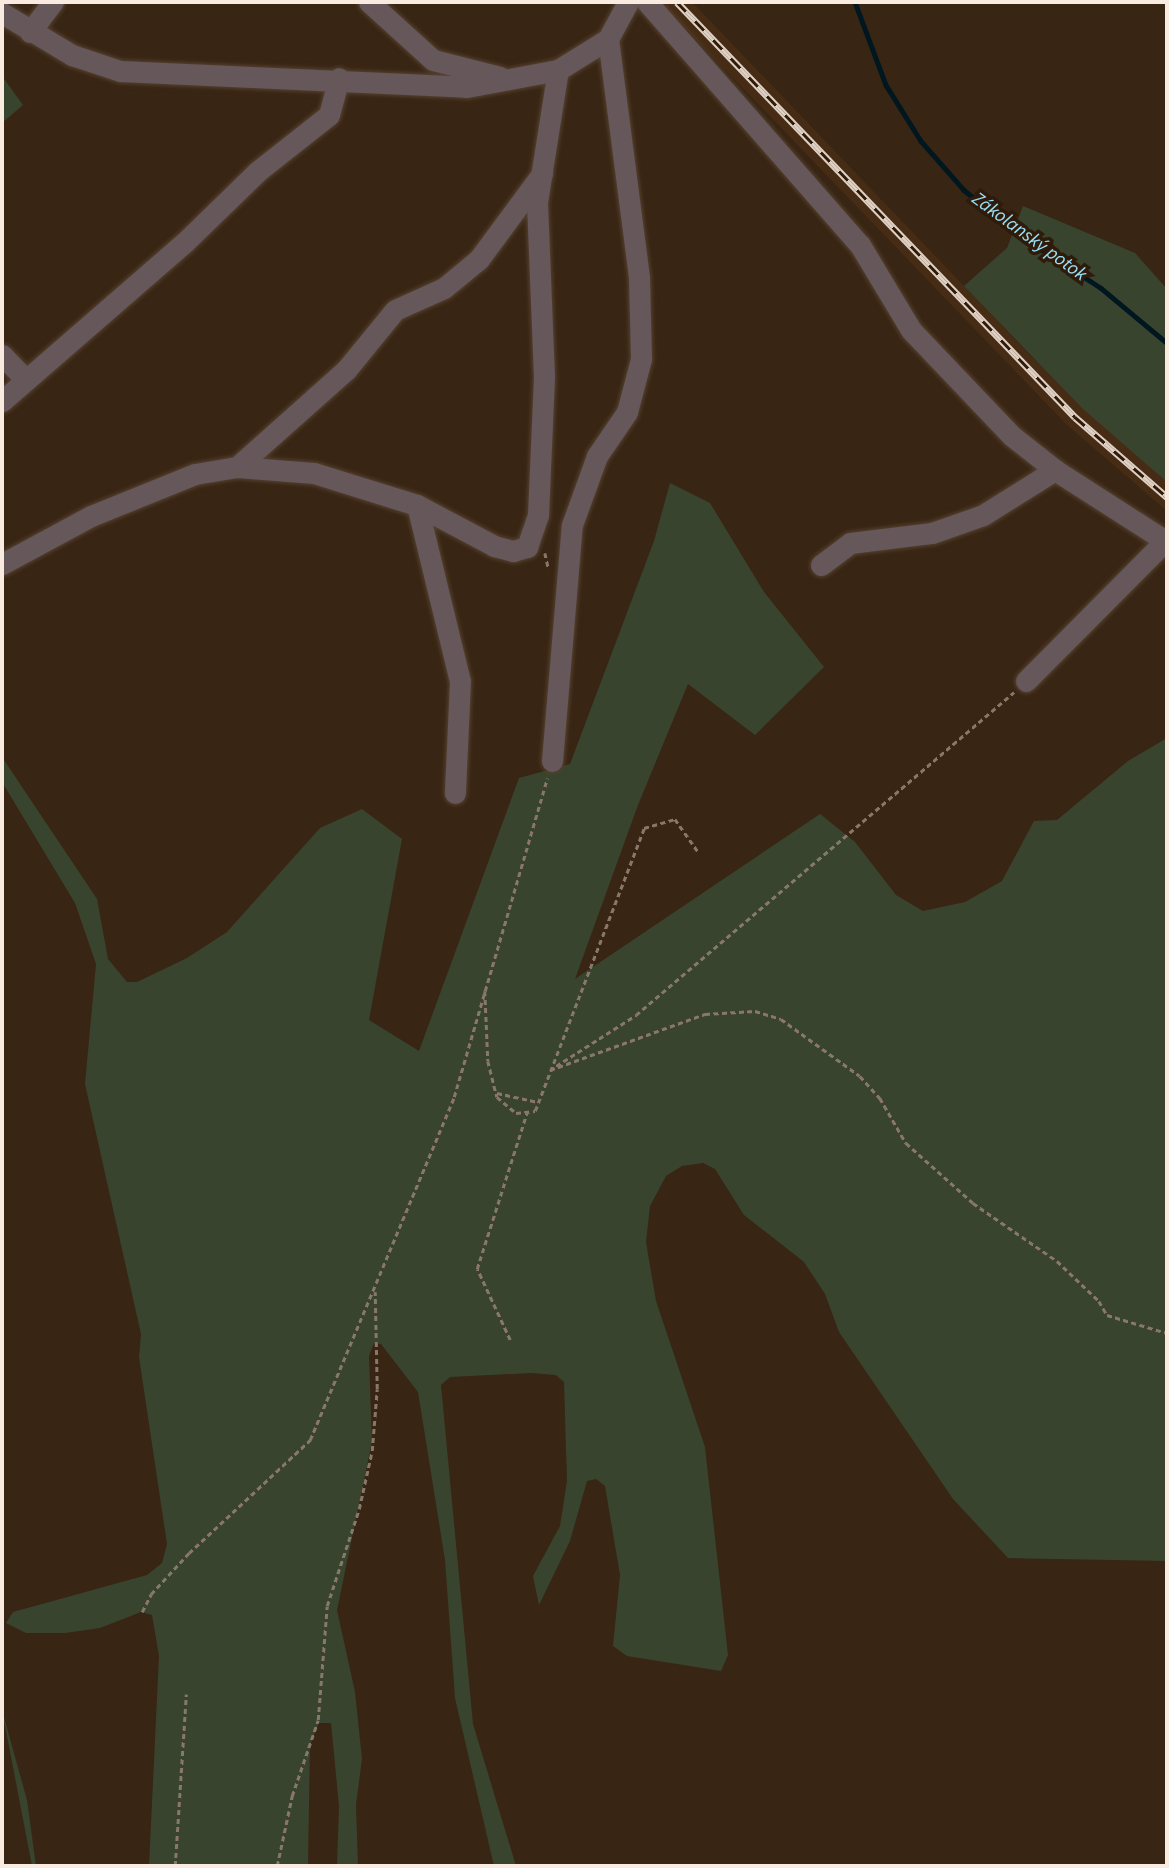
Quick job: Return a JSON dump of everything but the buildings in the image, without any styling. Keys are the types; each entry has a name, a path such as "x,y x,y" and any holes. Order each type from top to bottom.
{"street":[{"path":"30,32 53,2"},
{"path":"369,2 433,60 505,79"},
{"path":"2,13 72,55 120,71 339,78 467,87 558,70 608,39 628,2"},
{"path":"647,2 860,244 911,330 1012,436 1055,470 1166,541 1026,681"},
{"path":"552,761 572,525 597,456 627,412 641,359 639,277 608,39"},
{"path":"2,564 90,516 195,474 237,467 314,473 417,505 495,547 513,551 527,547 538,515 543,390 537,202 558,70"},
{"path":"2,401 185,242 258,171 329,115 339,78"},
{"path":"237,467 345,370 395,310 444,288 479,258 542,174"},
{"path":"2,355 25,379"},
{"path":"821,565 850,543 932,533 983,515 1055,470"},
{"path":"417,505 460,681 455,793"}],"path":[{"path":"550,1070 636,1015 1026,681"},
{"path":"142,1612 150,1594 189,1553 310,1440 376,1289 454,1097 552,761"},
{"path":"485,988 488,1061 496,1093 516,1113 535,1111 644,828 675,819 699,853"},
{"path":"550,1070 705,1014 755,1011 781,1019 860,1076 880,1098 906,1143 973,1203 1058,1261 1099,1301 1107,1315 1167,1333"},
{"path":"496,1093 538,1102"},
{"path":"510,1340 477,1269 527,1112"},
{"path":"277,1866 292,1796 318,1720 327,1606 359,1509 372,1451 377,1389 376,1289"},
{"path":"175,1866 186,1694"}],"shaded area":[{"path":"660,2 692,2 1032,357 1167,482 1167,511 1067,425"}],"green space":[{"path":"2,76 23,105 2,123"},
{"path":"1023,206 1135,253 1167,289 1167,482 1083,409 964,286 1007,248"},
{"path":"670,483 710,503 764,592 824,667 755,735 688,684 638,805 575,979 820,814 855,842 896,895 923,911 965,902 1002,881 1034,821 1057,820 1128,761 1167,738 1167,1561 1008,1558 953,1499 839,1332 825,1294 804,1262 744,1215 715,1169 703,1163 682,1166 666,1176 650,1206 646,1242 656,1301 705,1447 728,1655 721,1671 627,1656 613,1646 620,1575 605,1486 596,1479 587,1481 570,1541 539,1605 533,1576 560,1526 567,1481 564,1382 556,1375 531,1373 450,1377 441,1385 473,1724 516,1866 494,1866 455,1698 445,1560 418,1392 381,1344 374,1343 369,1356 372,1442 337,1610 355,1692 362,1759 356,1805 358,1866 337,1866 339,1806 331,1723 319,1723 310,1745 308,1866 149,1866 159,1656 152,1615 141,1612 100,1628 65,1633 26,1633 6,1623 13,1612 147,1575 162,1563 167,1544 139,1357 141,1334 85,1084 96,964 75,903 2,782 2,757 97,899 108,959 127,982 137,982 187,958 227,932 320,828 362,809 402,839 369,1020 419,1051 519,778 570,764 654,541"},
{"path":"2,1710 27,1800 36,1866 32,1866"}],"waterway":[{"name":"Zákolanský potok","path":"855,2 886,85 921,141 964,190 1021,236 1101,288 1167,343"}],"railway":[{"path":"677,2 1075,417 1167,497"}]}
